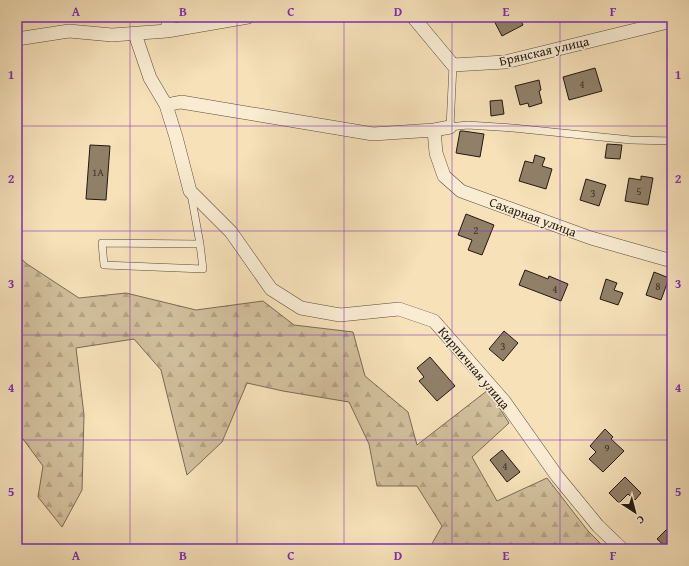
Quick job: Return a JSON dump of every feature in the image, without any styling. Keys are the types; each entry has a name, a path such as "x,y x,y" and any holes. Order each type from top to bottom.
{"street":[{"path":"167,31 169,17"},
{"path":"17,39 69,31 112,35 167,31 248,17"},
{"path":"412,17 453,65"},
{"name":"Брянская улица","path":"453,65 505,62 672,21"},
{"path":"135,34 150,78 166,105 190,191"},
{"path":"166,105 181,102 373,134 434,130 450,127"},
{"name":"Сахарная улица","path":"434,130 436,154 444,176 461,191 591,238 672,261"},
{"name":"Кирпичная улица","path":"190,191 231,232 271,289 301,308 340,315 399,309 434,321 504,401 557,476 598,526 622,549"}],"lane":[{"path":"453,65 450,127 467,125 513,128 631,140 672,141"},
{"path":"190,191 200,244 203,269 104,265 102,243 200,244"}],"green space":[{"path":"17,255 27,264 79,298 126,293 196,310 263,301 294,325 353,332 365,376 408,412 417,445 488,390 509,423 472,457 497,501 547,478 588,531 606,549 429,549 442,526 417,486 377,486 369,444 349,402 283,391 247,383 222,442 187,475 161,370 134,339 76,348 84,415 82,490 62,527 38,497 43,466 17,431"}],"building":[{"path":"492,17 519,17 523,25 502,36"},
{"path":"595,68 602,91 569,100 563,77"},
{"path":"539,80 541,90 539,91 542,103 529,107 528,103 520,105 515,86"},
{"path":"502,100 504,114 491,116 490,101"},
{"path":"460,131 484,134 480,157 456,153"},
{"path":"607,144 622,145 620,159 605,158"},
{"path":"90,145 110,146 106,200 86,199"},
{"path":"535,155 545,158 542,166 552,169 546,189 519,181 525,161 533,163"},
{"path":"641,176 653,178 648,205 625,201 629,178 641,180"},
{"path":"586,179 606,185 599,206 580,200"},
{"path":"466,214 494,225 482,255 468,250 472,240 458,235"},
{"path":"525,270 548,279 549,276 568,284 561,301 519,285"},
{"path":"654,272 669,278 661,300 646,295"},
{"path":"606,279 617,283 614,290 623,293 618,305 600,299"},
{"path":"504,331 518,343 503,361 489,349"},
{"path":"430,357 455,386 437,401 419,381 424,377 417,368"},
{"path":"605,429 613,437 611,439 624,451 603,472 589,459 596,452 590,446"},
{"path":"502,450 520,472 507,482 490,460"},
{"path":"625,477 641,493 635,500 628,494 619,503 609,493"},
{"path":"672,524 672,549 668,549 657,539"}]}
